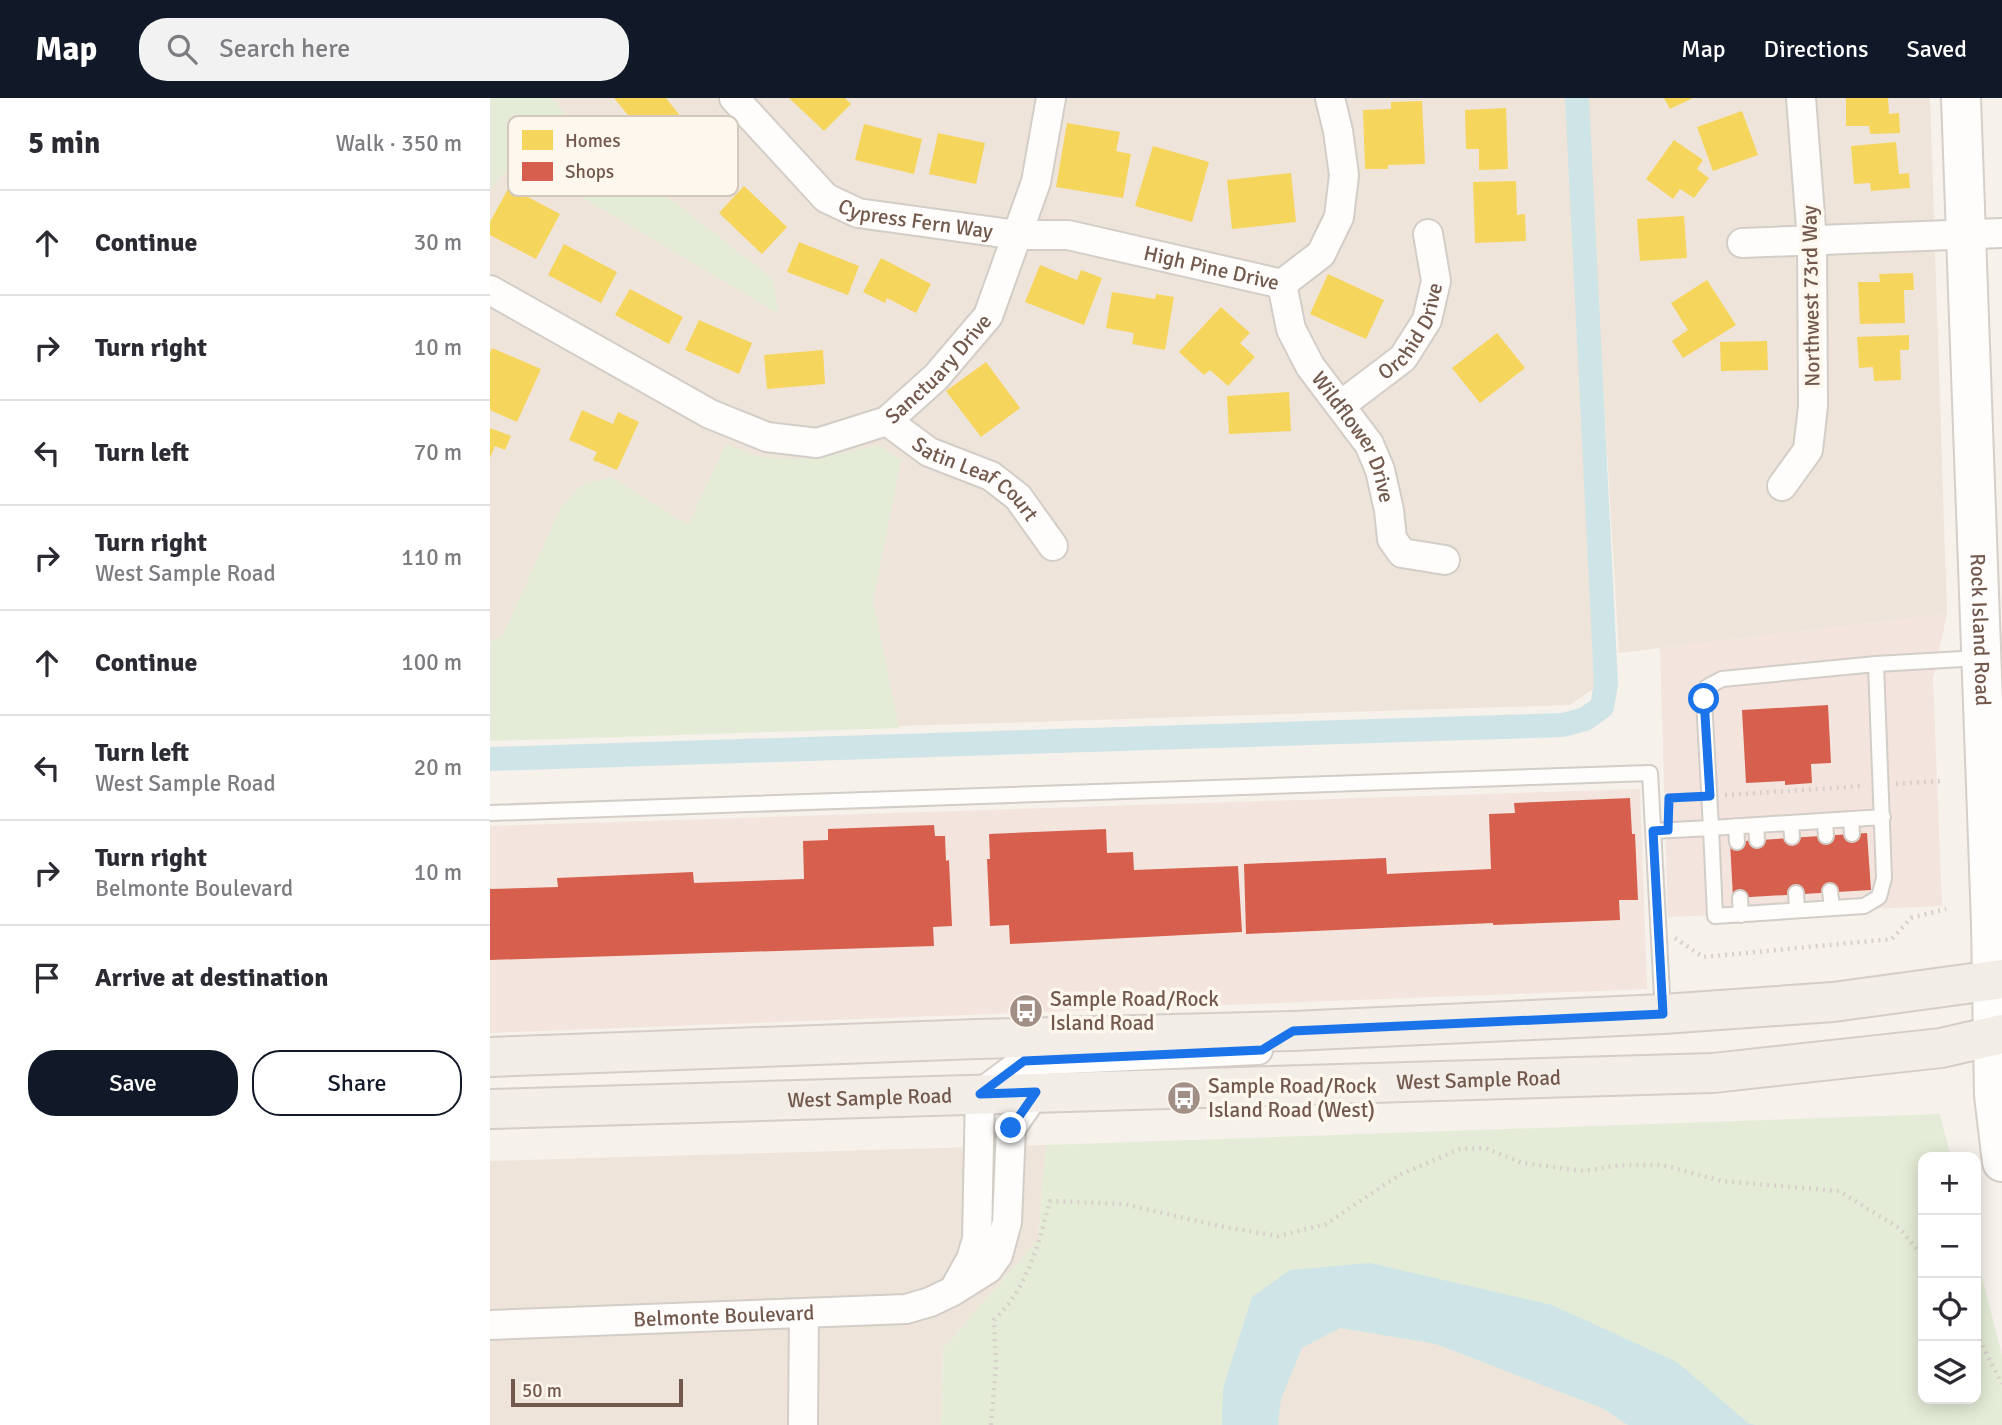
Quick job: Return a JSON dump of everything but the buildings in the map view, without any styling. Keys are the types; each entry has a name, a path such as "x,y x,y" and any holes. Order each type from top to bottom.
{"main road":[{"name":"Rock Island Road","path":"1961,98 1984,234 1981,658 1997,980 1994,1095 2002,1163"},
{"path":"490,1057 977,1039 1293,1031 1663,1014 1833,1002 1997,980"},
{"name":"West Sample Road","path":"490,1109 1713,1073 1941,1048 1997,1035"},
{"path":"655,1103 713,1077 938,1070 977,1039"}],"street":[{"name":"Cypress Fern Way","path":"734,98 826,198 858,213 1017,236"},
{"name":"Sanctuary Drive","path":"493,296 710,414 767,437 817,443 887,421 936,377 988,316 1036,182 1051,98"},
{"name":"High Pine Drive","path":"1017,236 1068,235 1282,284 1321,254 1339,217 1344,175 1330,98"},
{"name":"Northwest 73rd Way","path":"1783,486 1808,450 1813,406 1812,241 1801,98"},
{"name":"Orchid Drive","path":"1341,405 1403,358 1427,320 1436,281 1428,234"},
{"path":"1742,243 1984,234"},
{"name":"Wildflower Drive","path":"1282,284 1291,329 1310,366 1369,444 1380,470 1392,539 1402,553 1445,560"},
{"name":"Satin Leaf Court","path":"887,421 929,452 991,476 1017,497 1053,546"},
{"path":"953,1291 971,1259 977,1239 980,1094 1024,1061 1262,1050 1293,1031"},
{"name":"Belmonte Boulevard","path":"490,1325 906,1309 930,1303 988,1269 998,1255 1007,1222 1011,1128 1036,1092"},
{"path":"803,1425 804,1313"}],"lane":[{"path":"1876,664 1884,878 1879,897 1864,906 1856,907 1715,916 1704,699 1707,687 1722,679 1876,664 1981,658"},
{"path":"490,813 1650,773 1661,830 1663,1014"},
{"path":"1661,830 1736,826 1757,832 1792,830 1852,826 1883,817"},
{"path":"1736,826 1737,842"},
{"path":"1855,890 1856,907"},
{"path":"1830,891 1832,908"},
{"path":"1796,894 1797,911"},
{"path":"1760,897 1762,913"},
{"path":"1740,898 1741,915"}],"path":[{"path":"1661,830 1669,798 1941,781"},
{"path":"1672,935 1703,957 1717,956 1892,939 1910,918 1946,909"},
{"path":"991,1425 996,1365 994,1320 1009,1306 1037,1251 1050,1201 1124,1204 1219,1226 1278,1236 1326,1224 1399,1175 1460,1149 1485,1148 1523,1163 1584,1171 1621,1165 1662,1165 1722,1181 1839,1191 1899,1228 1918,1250"},
{"path":"1980,1341 2002,1384"}],"shaded area":[{"path":"490,98 1570,98 1603,660 1595,688 1569,705 490,739"},
{"path":"1586,98 1930,98 1947,614 1619,653"},
{"path":"1947,614 1933,679 1942,906 1668,917 1660,648"},
{"path":"1640,789 1647,989 490,1033 490,826"},
{"path":"1046,1145 1038,1240 943,1348 941,1425 490,1425 490,1161"},
{"path":"1370,1263 1552,1305 1677,1362 1748,1423 1755,1425 1628,1425 1604,1409 1436,1344 1340,1328 1302,1348 1281,1399 1278,1425 1222,1425 1223,1388 1252,1297 1290,1270"},
{"path":"1340,1328 1436,1344 1604,1409 1628,1425 1278,1425 1281,1399 1302,1348"}],"green space":[{"path":"490,98 552,98 566,116 508,116 508,174 503,174 490,190"},
{"path":"580,196 666,196 772,278 779,314"},
{"path":"726,444 758,456 777,459 821,457 879,445 901,460 873,601 899,728 490,741 490,642 503,635 561,507 580,486 611,477 688,525"},
{"path":"1940,1114 1950,1152 1918,1152 1918,1404 1981,1404 1981,1273 2002,1355 2002,1425 1628,1425 1604,1409 1436,1344 1340,1328 1302,1348 1281,1399 1278,1425 941,1425 943,1348 1038,1240 1046,1145"}],"waterway":[{"path":"490,759 1563,725 1585,719 1602,707 1606,684 1577,98"}],"place":[{"name":"Sample Road/Rock Island Road","path":"1026,1011"},
{"name":"Sample Road/Rock Island Road (West)","path":"1184,1098"}],"route":[{"path":"1011,1128 1036,1092 980,1094 1024,1061 1262,1050 1293,1031 1663,1014 1653,831 1668,830 1669,798 1710,796 1704,699"}]}
